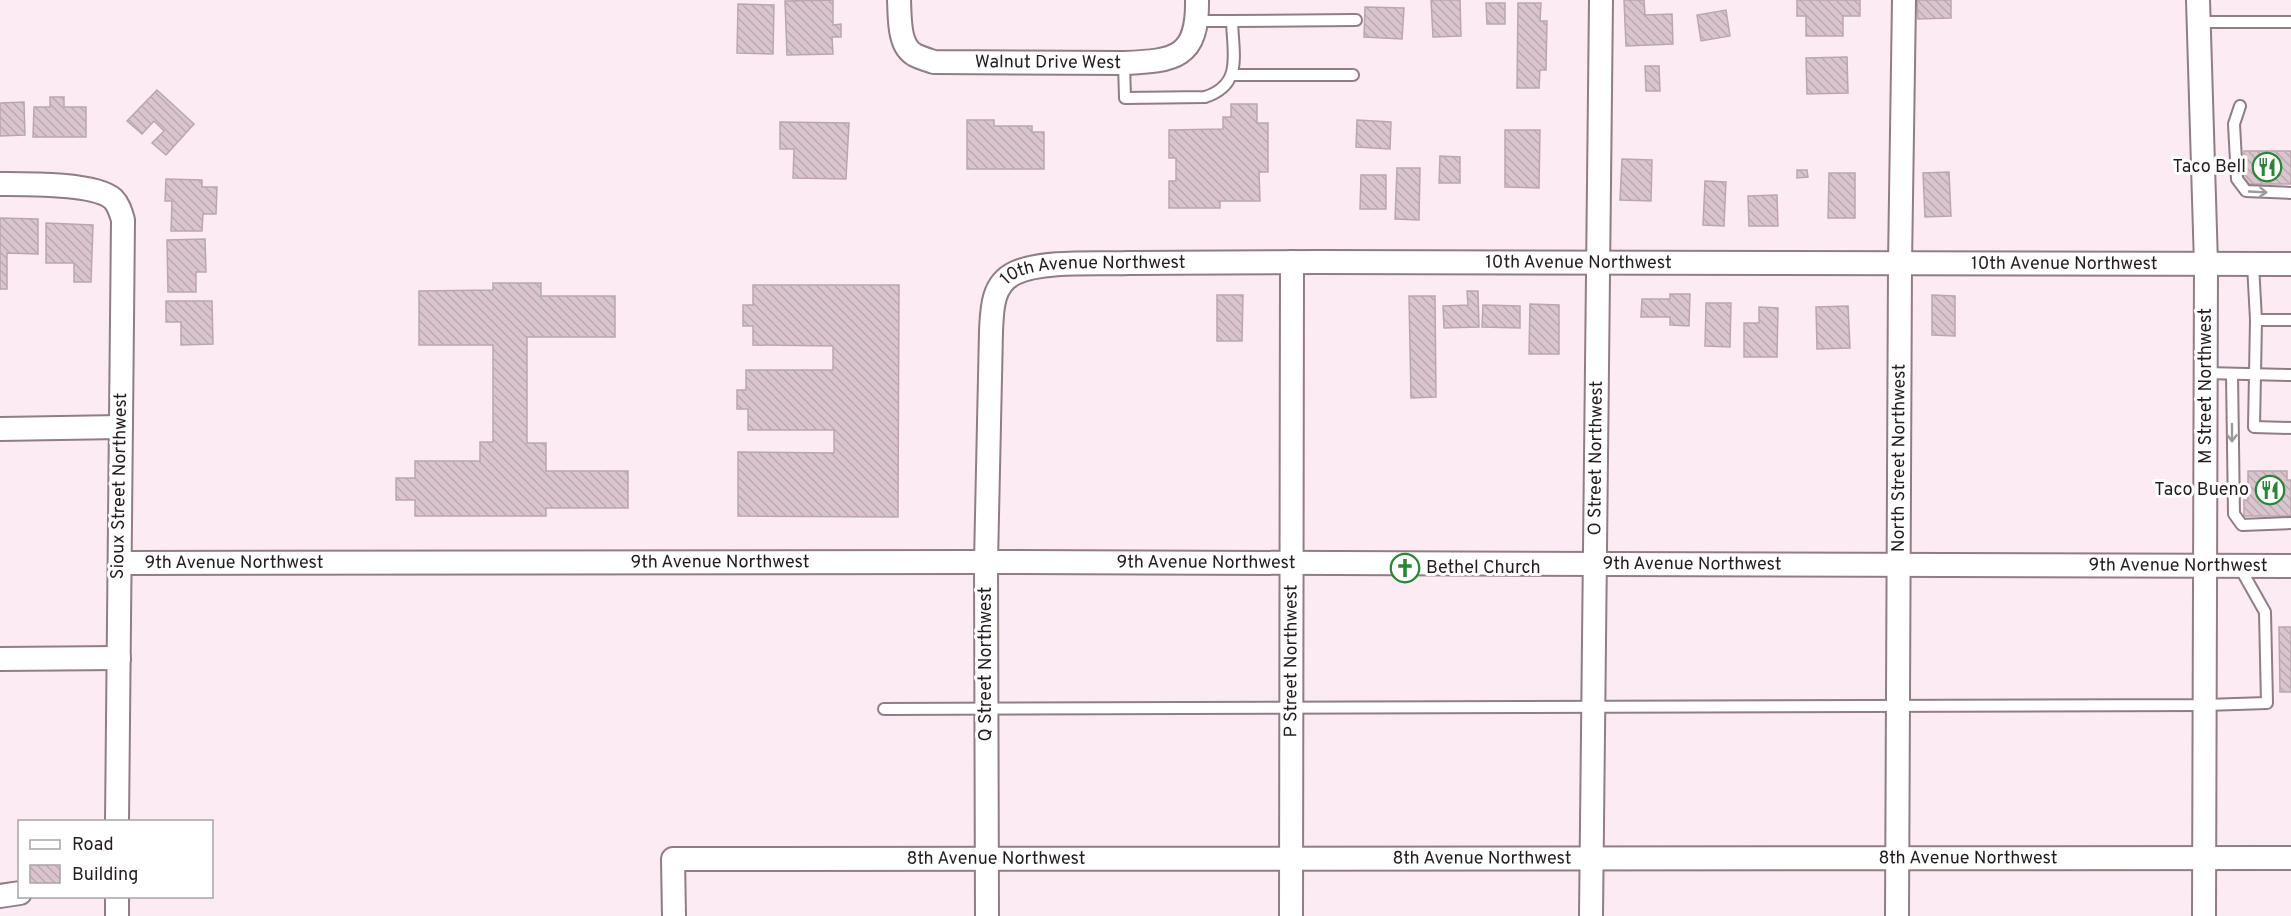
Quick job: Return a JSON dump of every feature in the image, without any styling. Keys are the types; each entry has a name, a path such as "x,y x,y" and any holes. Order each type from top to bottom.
{"street":[{"name":"Walnut Drive West","path":"900,0 900,24 904,42 913,54 934,62 1151,62 1176,56 1189,45 1197,11"},
{"name":"O Street Northwest","path":"1591,916 1601,0"},
{"name":"North Street Northwest","path":"1897,916 1900,264 1904,0"},
{"name":"M Street Northwest","path":"2198,11 2206,264 2204,916"},
{"name":"Sioux Street Northwest","path":"0,184 69,187 97,191 112,198 123,220 117,820"},
{"name":"10th Avenue Northwest","path":"989,412 993,308 996,291 1005,279 1017,272 1037,267 1088,264 1292,262 2291,264"},
{"name":"P Street Northwest","path":"1292,262 1292,916"},
{"name":"Q Street Northwest","path":"987,916 986,562 989,412"},
{"path":"0,429 121,427"},
{"name":"9th Avenue Northwest","path":"120,564 986,562 2291,566"},
{"path":"0,659 119,658"},
{"name":"8th Avenue Northwest","path":"675,916 673,859 2291,858"},
{"path":"0,897 18,893"},
{"path":"117,898 117,916"}],"lane":[{"path":"1197,11 1232,21 1356,20"},
{"path":"2198,11 2291,22"},
{"path":"1124,63 1125,98 1205,97 1218,93 1233,75 1232,21"},
{"path":"1233,75 1353,75"},
{"path":"2240,106 2234,124 2237,179 2246,191 2291,193"},
{"path":"2253,264 2256,320 2254,427 2291,429"},
{"path":"2256,320 2291,320"},
{"path":"2206,373 2254,376 2291,375"},
{"path":"2232,374 2234,514 2242,525 2291,523"},
{"path":"884,709 2267,703 2265,612 2239,566"}],"building":[{"path":"833,0 833,25 841,24 841,37 832,37 833,54 787,55 785,1"},
{"path":"1431,0 1460,0 1461,36 1433,37"},
{"path":"1624,0 1644,0 1645,15 1672,14 1673,44 1626,46"},
{"path":"1797,0 1860,0 1860,16 1843,16 1843,36 1806,36 1806,16 1797,16"},
{"path":"1917,0 1951,0 1951,18 1918,19"},
{"path":"1486,3 1505,3 1505,24 1487,24"},
{"path":"1518,3 1541,3 1540,21 1547,21 1546,70 1540,70 1539,88 1517,88"},
{"path":"738,4 774,5 773,54 737,53"},
{"path":"1365,7 1404,8 1402,39 1364,37"},
{"path":"1726,10 1730,36 1701,41 1697,15"},
{"path":"1847,57 1848,93 1807,94 1806,58"},
{"path":"1645,66 1659,66 1660,91 1646,91"},
{"path":"157,90 194,124 166,155 152,143 164,131 154,121 142,134 127,121"},
{"path":"50,97 64,97 64,107 86,107 86,137 33,137 34,107 50,107"},
{"path":"24,102 25,135 0,136 0,103"},
{"path":"1231,104 1257,104 1257,123 1268,123 1268,172 1259,172 1260,201 1220,201 1220,208 1169,208 1169,181 1176,181 1176,158 1169,158 1169,130 1223,129 1223,117 1231,117"},
{"path":"967,120 994,120 994,126 1032,126 1032,132 1044,132 1044,169 967,169"},
{"path":"1357,120 1391,122 1390,149 1356,147"},
{"path":"780,122 849,123 846,179 793,178 794,149 780,149"},
{"path":"1505,130 1540,130 1539,188 1505,187"},
{"name":"Taco Bell","path":"2244,151 2291,151 2291,184 2243,184"},
{"path":"1440,156 1460,157 1460,183 1439,183"},
{"path":"1622,159 1652,160 1651,201 1620,200"},
{"path":"1397,168 1420,168 1419,220 1395,219"},
{"path":"1797,170 1807,170 1808,177 1797,178"},
{"path":"1949,172 1951,216 1925,217 1923,173"},
{"path":"1829,173 1855,173 1855,218 1828,218"},
{"path":"1361,175 1386,175 1386,209 1360,209"},
{"path":"166,179 202,180 202,187 217,187 216,214 203,214 202,231 171,231 172,201 165,201"},
{"path":"1705,181 1726,182 1724,226 1703,225"},
{"path":"1777,195 1778,226 1749,226 1748,196"},
{"path":"0,218 38,219 38,254 7,253 7,289 0,289"},
{"path":"46,223 93,225 91,282 74,282 74,263 46,263"},
{"path":"205,239 206,272 196,272 196,292 168,292 167,240"},
{"path":"493,283 541,283 541,296 615,296 615,337 527,337 527,443 546,443 546,471 628,471 628,508 546,508 546,516 415,516 415,500 396,500 396,478 415,478 415,461 480,461 480,442 493,442 493,345 419,345 419,291 493,290"},
{"path":"753,285 899,285 898,517 738,516 738,452 834,453 834,430 748,430 748,409 737,409 737,390 746,390 746,370 833,370 833,346 753,345 753,326 743,326 743,305 753,305"},
{"path":"1467,291 1478,291 1479,327 1444,328 1443,306 1468,305"},
{"path":"1670,294 1690,294 1689,326 1670,325 1670,317 1641,317 1642,299 1670,299"},
{"path":"1217,295 1243,295 1242,341 1217,341"},
{"path":"1932,295 1955,296 1955,336 1932,335"},
{"path":"1409,296 1435,296 1436,397 1411,398"},
{"path":"166,301 212,301 213,344 181,345 181,322 166,322"},
{"path":"1706,303 1731,303 1730,347 1705,346"},
{"path":"1530,304 1559,305 1559,354 1529,354"},
{"path":"1483,305 1520,306 1520,328 1482,327"},
{"path":"1848,306 1850,348 1817,349 1816,307"},
{"path":"1759,307 1778,308 1777,357 1744,357 1744,323 1759,323"},
{"name":"Taco Bueno","path":"2248,471 2287,471 2287,480 2291,480 2291,516 2244,516 2244,500 2248,500"},
{"path":"2279,627 2291,627 2291,692 2280,692"}],"place":[{"name":"Taco Bell","path":"2267,167"},
{"name":"Taco Bueno","path":"2270,490"},
{"name":"Bethel Church","path":"1405,568"}]}
